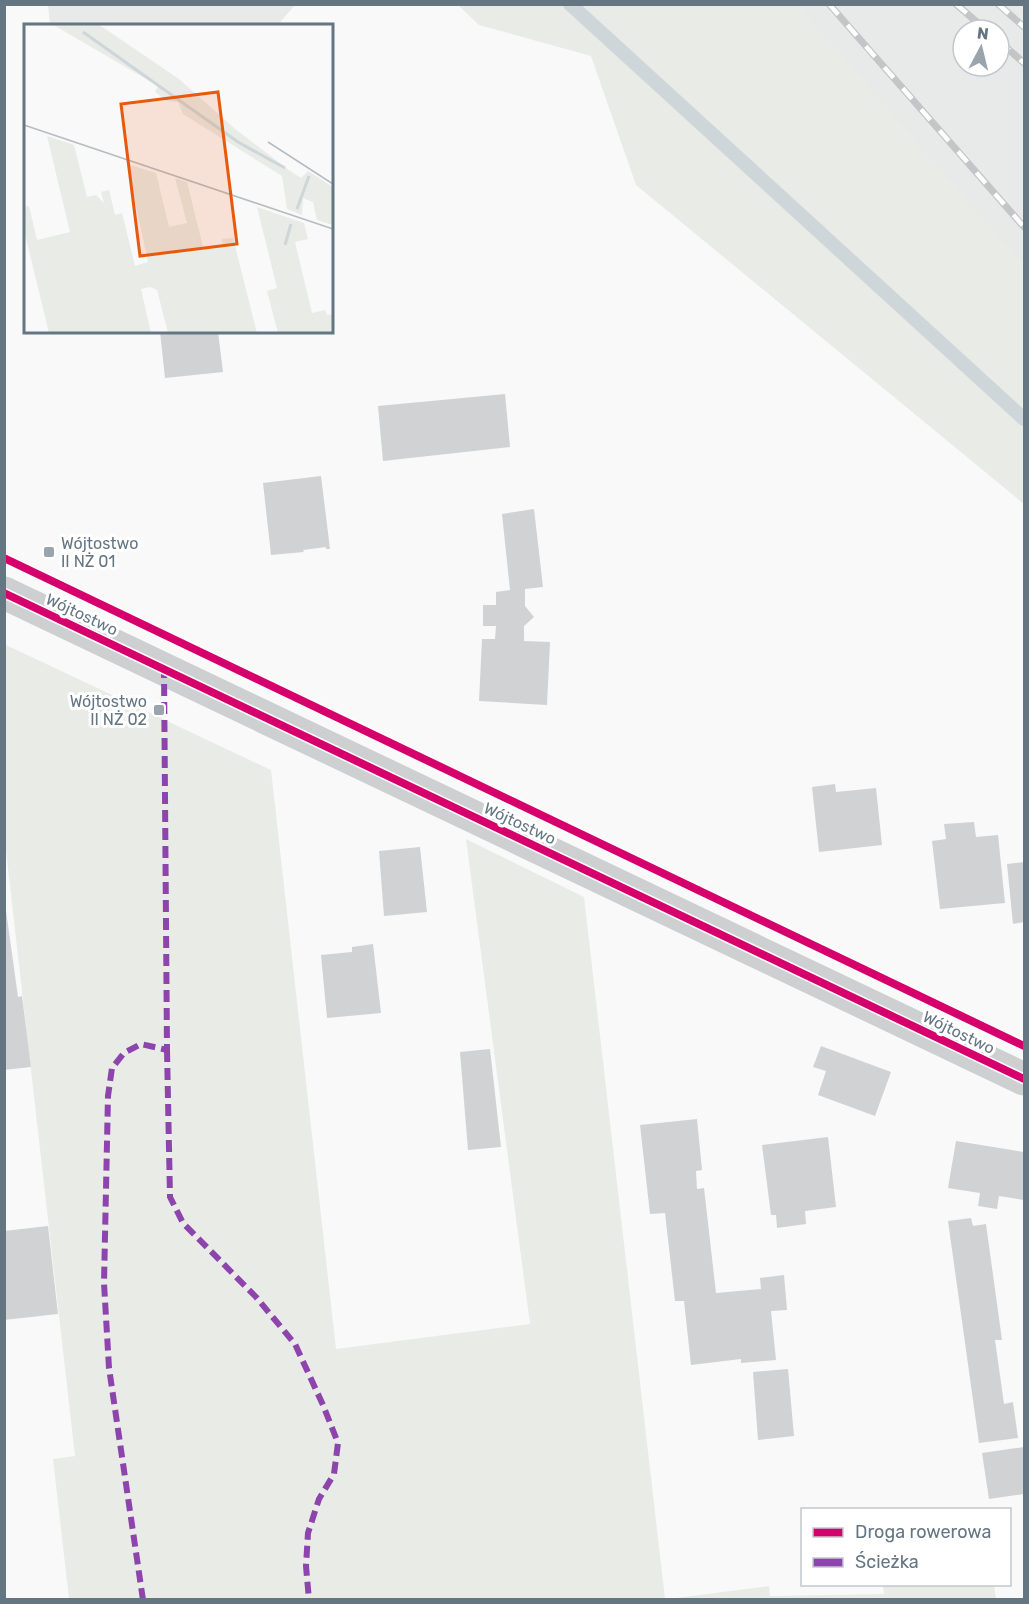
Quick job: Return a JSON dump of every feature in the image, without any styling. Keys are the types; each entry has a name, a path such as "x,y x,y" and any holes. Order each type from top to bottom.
{"street":[{"name":"Wójtostwo","path":"4,593 1024,1078"}],"shaded area":[{"path":"48,4 295,5 279,24 50,24"},
{"path":"458,5 798,5 1024,266 1024,504 636,185 591,56 479,25"},
{"path":"729,5 1024,5 1024,319"},
{"path":"4,644 271,770 336,1349 530,1324 466,839 584,897 665,1599 69,1599 53,1459 75,1456 5,842"},
{"path":"769,1586 770,1596 884,1594 883,1586 994,1586 996,1599 668,1599"}],"building":[{"path":"160,333 218,333 223,372 165,378"},
{"path":"505,394 510,447 383,461 378,406"},
{"path":"321,476 330,549 326,547 271,555 263,483"},
{"path":"534,509 543,587 525,589 525,606 534,617 524,626 524,641 550,642 547,705 479,701 482,639 495,639 496,626 483,626 483,605 496,605 496,592 510,590 502,514"},
{"path":"835,784 836,792 876,788 882,845 819,852 812,787"},
{"path":"974,822 976,837 998,835 1005,903 940,909 932,841 946,839 944,824"},
{"path":"420,847 427,912 384,916 379,851"},
{"path":"1024,862 1024,922 1013,924 1007,864"},
{"path":"4,896 18,997 22,996 31,1067 4,1070"},
{"path":"373,944 381,1013 327,1018 321,955 352,952 352,947"},
{"path":"821,1046 891,1072 875,1116 818,1095 826,1071 813,1067"},
{"path":"490,1049 501,1147 468,1150 460,1052"},
{"path":"697,1119 702,1170 696,1171 697,1189 704,1188 716,1293 761,1289 760,1278 784,1275 787,1310 771,1311 776,1360 741,1363 741,1359 691,1365 684,1301 675,1301 665,1213 650,1214 640,1125"},
{"path":"828,1137 836,1207 805,1211 806,1224 777,1228 776,1215 771,1215 762,1145"},
{"path":"956,1141 1024,1152 1024,1200 999,1196 997,1209 978,1206 980,1193 948,1188"},
{"path":"971,1218 973,1226 986,1224 1002,1340 995,1340 1004,1404 1013,1402 1018,1438 979,1443 948,1221"},
{"path":"48,1226 58,1314 4,1320 4,1231"},
{"path":"788,1369 794,1436 758,1440 753,1372"},
{"path":"1024,1447 1024,1494 989,1499 982,1453"}],"waterway":[{"path":"570,4 1024,419"}],"railway":[{"path":"829,4 1024,227"},
{"path":"956,4 972,18"},
{"path":"998,4 1024,27"},
{"path":"1011,52 1024,63"}],"marked path":[{"path":"143,1600 109,1368 104,1283 108,1096 112,1068 124,1053 141,1044 167,1050 164,669"},
{"path":"167,1050 170,1197 183,1223 256,1297 295,1344 338,1443 334,1474 319,1499 308,1533 306,1566 309,1600"}],"cycle path":[{"path":"4,558 1024,1046"},
{"path":"4,593 1024,1079"}],"place":[{"name":"Wójtostwo II NŻ 01","path":"49,552"},
{"name":"Wójtostwo II NŻ 02","path":"159,710"}]}
